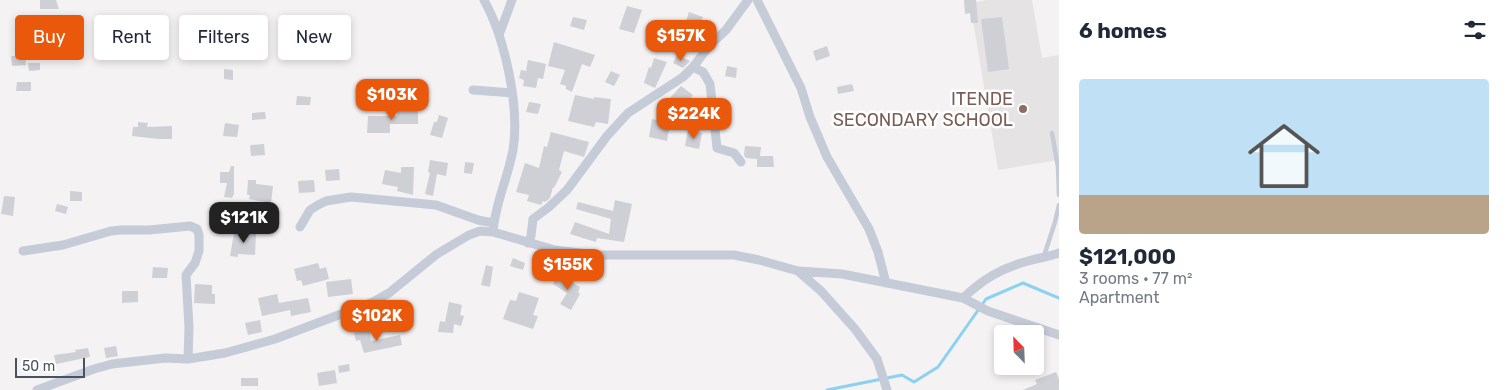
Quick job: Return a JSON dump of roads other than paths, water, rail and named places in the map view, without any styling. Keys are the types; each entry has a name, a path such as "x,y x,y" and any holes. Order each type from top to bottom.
{"street":[{"path":"484,0 499,35 512,93 515,127 513,150 498,198 493,232"},
{"path":"499,35 512,0"},
{"path":"528,243 531,236 533,219 549,207 566,190 615,127 638,105 683,77 693,68 706,50 737,16 748,0"},
{"path":"757,0 801,88 810,117 827,156 869,229 881,259 886,283"},
{"path":"693,68 703,72 710,84 717,148 734,153 742,162"},
{"path":"473,90 512,93"},
{"path":"300,227 310,210 326,200 350,197 436,206 478,220 494,222"},
{"path":"23,251 63,245 111,231 190,226 196,229 199,235 199,251 195,262 186,275 189,327 188,359"},
{"path":"37,390 94,368 112,364 134,360 188,359 225,353 275,339 373,302 389,293 437,254 469,234 480,230 555,250 596,254 734,255 759,260 798,272 842,274 966,301 988,311 1059,335"},
{"path":"966,301 979,283 993,273 1030,260 1059,253"},
{"path":"798,272 820,291 855,329 877,359 887,390"}],"lane":[{"path":"1052,133 1058,167 1059,195"},
{"path":"1043,258 1059,205"}],"waterway":[{"path":"827,390 902,375 914,382 938,367 986,299 1023,283 1059,298"}],"place":[{"name":"ITENDE SECONDARY SCHOOL","path":"1023,109"}]}
